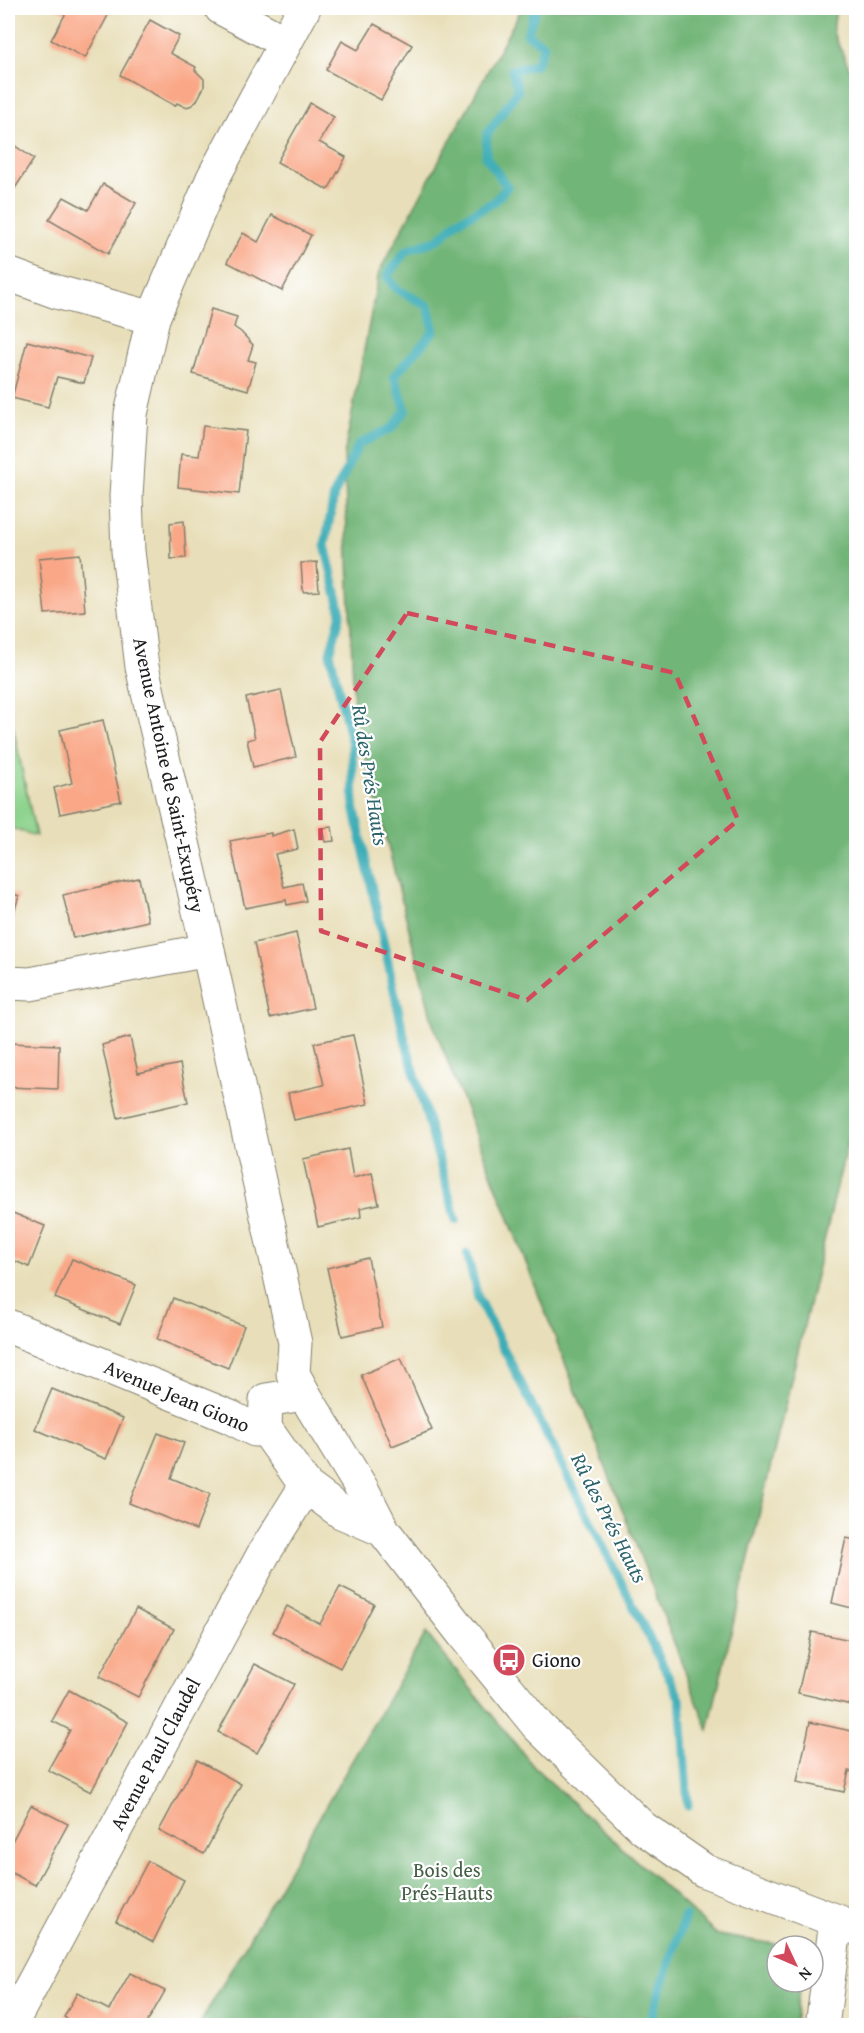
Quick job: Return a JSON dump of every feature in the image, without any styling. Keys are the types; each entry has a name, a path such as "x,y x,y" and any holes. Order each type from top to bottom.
{"street":[{"path":"221,8 285,42"},
{"name":"Avenue Antoine de Saint-Exupéry","path":"304,8 213,178 153,318 131,414 126,496 128,551 142,667 208,950 295,1343 293,1374 362,1489 383,1530 538,1726 643,1828 705,1871 846,1925"},
{"path":"8,274 57,292 153,318"},
{"path":"8,982 30,984 208,950"},
{"name":"Avenue Jean Giono","path":"8,1326 230,1417 255,1430 265,1428 306,1486 341,1512 383,1530"},
{"path":"265,1428 266,1400 304,1394"},
{"name":"Avenue Paul Claudel","path":"10,2025 264,1552 306,1486"},
{"path":"822,2025 846,1925"}],"highlighted area":[{"path":"407,613 675,673 738,820 527,1000 321,931 320,742"}],"green space":[{"path":"522,8 836,8 833,32 856,83 856,1107 708,1730 433,1024 354,712 344,455 379,272"},
{"path":"8,703 36,836 8,827"},
{"name":"Bois des Prés-Hauts","path":"426,1633 534,1767 717,1935 765,1942 765,1994 799,1994 795,2025 199,2025"}],"building":[{"path":"55,8 112,8 85,58 51,40 66,13"},
{"path":"150,20 179,36 170,53 196,67 195,70 204,79 204,87 196,102 190,106 185,107 177,103 175,106 120,75"},
{"path":"374,24 412,45 381,100 326,70 342,41 358,50"},
{"path":"310,103 334,117 319,142 346,157 328,190 277,162"},
{"path":"8,141 34,159 8,199"},
{"path":"103,184 136,203 108,254 49,220 64,197 88,210"},
{"path":"272,215 311,235 282,291 227,262 243,233 258,242"},
{"path":"211,309 237,317 234,327 253,345 248,360 256,362 248,390 193,374"},
{"path":"27,341 91,358 84,383 57,377 48,407 12,398"},
{"path":"203,426 246,431 239,494 178,487 181,454 199,456"},
{"path":"184,521 186,558 171,559 170,523"},
{"path":"80,554 85,611 45,614 39,558"},
{"path":"317,562 319,591 303,592 301,563"},
{"path":"281,690 296,757 253,767 247,740 255,738 246,698"},
{"path":"103,720 121,801 60,814 54,788 72,783 60,730"},
{"path":"332,827 334,841 325,842 322,828"},
{"path":"294,829 298,849 275,854 284,887 302,883 306,901 287,905 286,900 245,908 230,841 271,833 271,836"},
{"path":"139,878 148,921 73,938 63,895"},
{"path":"8,892 19,896 8,932"},
{"path":"296,933 313,1008 270,1018 254,943"},
{"path":"353,1035 368,1104 294,1120 288,1093 324,1085 314,1043"},
{"path":"130,1037 138,1073 180,1064 188,1102 118,1118 102,1045"},
{"path":"8,1043 59,1045 58,1089 8,1087"},
{"path":"348,1149 353,1178 372,1173 379,1204 360,1208 361,1217 318,1227 303,1159"},
{"path":"8,1211 45,1226 29,1267 8,1258"},
{"path":"368,1258 382,1327 342,1336 327,1268"},
{"path":"72,1259 136,1285 120,1324 55,1298"},
{"path":"173,1298 244,1326 228,1368 157,1339"},
{"path":"401,1358 432,1430 392,1446 361,1375"},
{"path":"52,1389 123,1418 106,1459 35,1429"},
{"path":"158,1433 184,1443 171,1478 210,1494 196,1530 129,1503"},
{"path":"846,1538 856,1540 856,1609 832,1603"},
{"path":"340,1587 374,1604 340,1668 273,1632 287,1606 320,1624"},
{"path":"136,1609 174,1629 138,1697 99,1677"},
{"path":"812,1632 856,1641 856,1706 798,1693"},
{"path":"255,1664 294,1684 257,1753 218,1732"},
{"path":"69,1690 128,1722 91,1792 48,1770 70,1730 52,1721"},
{"path":"810,1722 856,1732 856,1758 853,1772 849,1771 844,1792 797,1782"},
{"path":"197,1760 241,1784 204,1854 159,1831"},
{"path":"31,1805 68,1824 35,1885 8,1871 8,1849"},
{"path":"148,1861 184,1880 153,1942 116,1921"},
{"path":"130,1973 165,1991 145,2026 79,2026 64,2017 77,1993 109,2010"}],"waterway":[{"name":"Rû des Prés Hauts","path":"456,1220 404,1036 354,806 352,745 330,653 341,613 325,545 334,495 359,444 392,428 406,410 394,376 434,331 428,306 395,288 387,276 406,251 439,239 458,221 494,202 507,187 486,157 487,134 518,91 512,70 536,65 544,45 527,34 536,8"},
{"name":"Rû des Prés Hauts","path":"467,1254 478,1298 680,1699 688,1806"},
{"name":"Rû des Prés Hauts","path":"652,2026 653,2012 685,1916"}],"place":[{"name":"Giono","path":"509,1660"}]}
